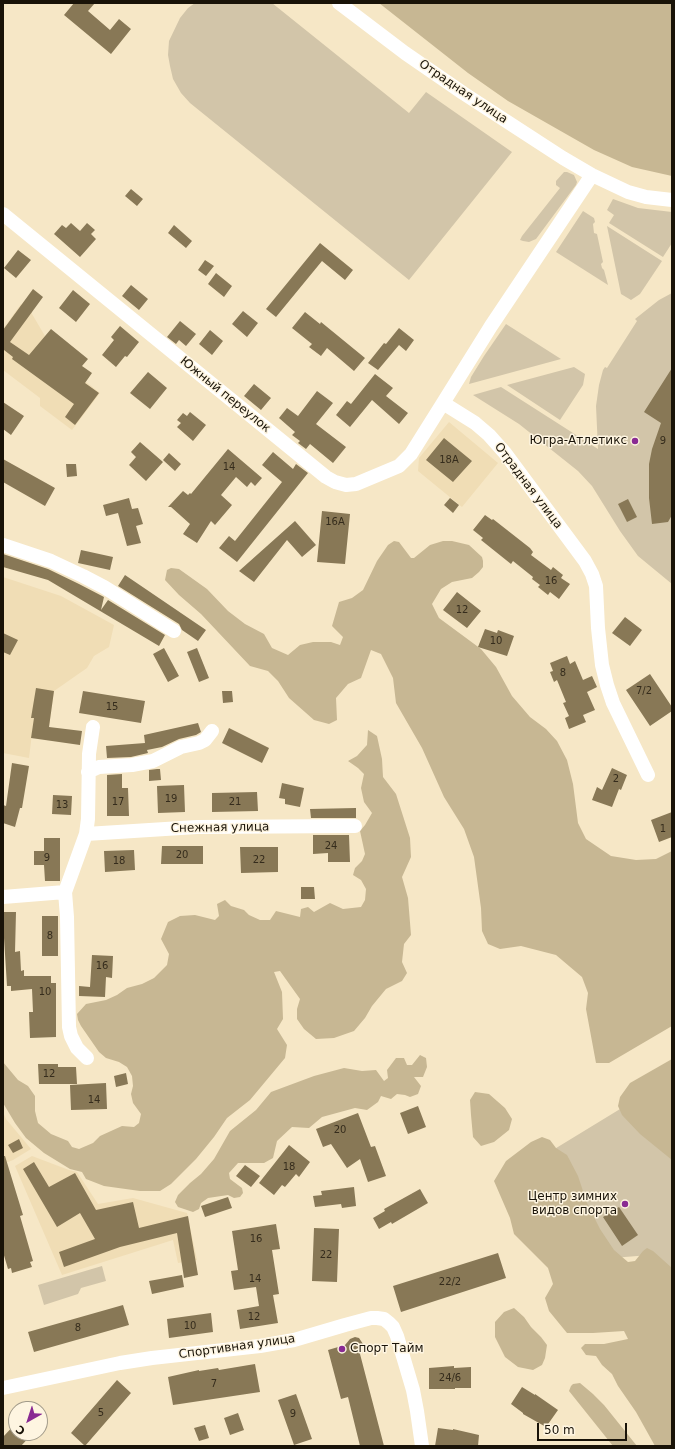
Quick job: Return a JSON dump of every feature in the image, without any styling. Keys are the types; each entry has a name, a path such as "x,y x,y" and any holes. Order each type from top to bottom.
{"street":[{"name":"Отрадная улица","path":"339,3 405,53 463,93 563,158 592,175 628,192 646,197 672,200"},
{"path":"443,403 491,326 592,175"},
{"name":"Южный переулок","path":"3,214 326,477 335,482 346,485 356,484 399,466 411,454 443,403"},
{"name":"Отрадная улица","path":"443,403 475,423 489,435 505,453 585,562 592,574 596,586 602,665 607,686 612,703 648,775"},
{"path":"3,545 51,561 83,576 104,587 174,631"},
{"path":"87,1058 78,1048 71,1036 69,1027 68,917 65,892 86,834 88,819 89,754 92,727"},
{"path":"88,772 99,767 132,765 153,761 181,747 205,740 212,731"},
{"name":"Снежная улица","path":"86,834 197,827 355,826"},
{"path":"3,897 65,892"},
{"name":"Спортивная улица","path":"3,1388 120,1363 260,1346 294,1340 352,1323 377,1318 384,1319 389,1322 398,1336 418,1410 422,1446"}],"shaded area":[{"path":"195,3 272,3 409,113 426,92 512,152 409,280 190,103 181,93 173,79 170,66 168,55 169,41 180,18 188,8"},
{"path":"379,3 672,3 672,176 632,167 594,150 508,101 468,73"},
{"path":"564,172 574,175 577,182 576,185 536,239 529,242 520,240 560,188 556,185 556,181"},
{"path":"613,199 638,208 672,212 672,243 663,257 609,223 614,215 607,210"},
{"path":"583,211 594,218 594,233 597,234 603,262 601,264 608,285 556,252"},
{"path":"607,226 662,261 640,294 631,300 621,294"},
{"name":"Югра-Атлетикс","path":"672,293 672,584 638,556 620,531 592,486 578,471 519,424 473,395 501,387 598,449 596,406 603,370 605,367 607,368 637,321 635,319 659,300"},
{"path":"21,304 32,312 45,336 82,366 76,374 100,393 72,430 40,406 40,398 3,370 3,329"},
{"path":"506,324 561,359 469,384 471,377"},
{"path":"574,367 585,374 583,385 560,420 507,385"},
{"path":"449,422 498,463 462,507 418,471 419,458"},
{"path":"394,541 399,542 411,558 414,558 430,545 443,541 452,541 469,545 482,557 483,567 479,572 472,578 452,582 441,589 432,604 439,618 481,649 496,667 512,696 530,717 546,729 557,741 567,760 573,784 578,823 586,839 611,856 636,860 656,859 672,851 672,1026 609,1063 596,1063 586,1009 588,993 582,977 556,955 521,946 500,949 488,944 482,931 481,908 474,857 464,829 444,797 422,748 396,703 393,678 381,654 371,650 361,678 348,684 336,698 337,720 329,724 314,720 289,698 278,681 268,671 250,666 201,614 179,595 165,580 167,570 171,568 179,569 207,589 228,611 245,624 264,634 272,648 288,655 300,645 313,642 331,642 340,645 343,637 332,626 339,602 352,598 363,590 377,561 388,545"},
{"path":"3,577 61,596 114,625 109,647 94,656 87,668 54,691 49,727 33,725 29,758 3,753"},
{"path":"368,730 377,736 382,759 383,777 396,794 410,838 411,857 402,877 408,898 411,935 404,944 402,962 407,973 402,981 386,989 354,1031 334,1038 316,1039 304,1029 297,1019 297,1009 300,999 280,971 274,972 282,992 283,1019 277,1029 287,1045 285,1058 250,1100 227,1118 196,1159 171,1184 160,1191 140,1191 104,1186 86,1179 82,1172 70,1169 44,1153 26,1138 3,1103 3,1062 18,1080 28,1086 35,1096 35,1111 38,1123 51,1134 68,1141 72,1147 79,1149 93,1143 100,1136 122,1126 134,1127 139,1123 141,1114 133,1103 131,1094 133,1086 132,1076 127,1067 119,1062 106,1058 99,1052 81,1026 77,1014 86,1004 106,1000 127,988 142,984 154,978 167,965 169,954 161,939 168,922 180,916 195,915 215,920 219,916 217,904 225,900 231,906 244,910 249,915 260,920 270,920 276,911 300,917 301,909 308,907 314,912 330,903 343,909 361,907 365,900 366,889 361,880 353,875 355,868 362,861 365,854 360,831 372,813 364,802 361,788 364,774 348,761 357,756 367,745"},
{"path":"420,1055 426,1058 427,1067 423,1077 414,1077 421,1086 418,1094 410,1097 397,1094 391,1099 381,1096 378,1102 367,1110 355,1108 322,1117 309,1128 292,1127 277,1141 273,1158 264,1163 238,1163 229,1173 230,1179 242,1188 243,1193 240,1197 234,1198 228,1195 208,1198 201,1203 199,1209 193,1212 178,1207 175,1202 178,1195 201,1174 214,1159 230,1131 256,1110 271,1092 314,1076 344,1068 362,1071 376,1070 384,1081 388,1078 387,1070 396,1058 404,1058 407,1065 412,1065"},
{"path":"672,1059 672,1160 640,1134 622,1115 618,1106 620,1097 630,1083"},
{"path":"475,1092 489,1094 505,1108 512,1119 509,1130 494,1142 481,1146 473,1137 470,1100"},
{"name":"Центр зимних видов спорта","path":"625,1106 672,1146 672,1273 650,1255 612,1258 548,1153"},
{"path":"3,1112 6,1119 31,1149 3,1164"},
{"path":"542,1137 550,1140 556,1148 567,1155 578,1176 587,1203 600,1229 614,1250 628,1262 635,1261 647,1248 653,1251 672,1268 672,1446 655,1446 612,1374 602,1365 596,1356 586,1355 581,1348 585,1344 604,1344 628,1339 624,1331 567,1333 549,1311 545,1298 553,1284 548,1268 514,1234 510,1218 494,1181 506,1161 531,1142"},
{"path":"32,1156 77,1172 98,1204 133,1198 187,1213 197,1260 178,1263 173,1240 62,1275 15,1166"},
{"path":"102,1266 106,1281 81,1288 78,1294 44,1305 38,1285"},
{"path":"514,1308 524,1317 547,1345 545,1358 542,1365 533,1370 518,1367 505,1357 495,1337 495,1322 504,1312"},
{"path":"580,1383 604,1405 637,1446 613,1446 569,1391 573,1384"}],"building":[{"path":"74,3 95,3 88,11 110,30 119,19 131,29 111,54 64,15"},
{"path":"131,189 143,199 137,206 125,196"},
{"path":"71,223 80,231 87,223 95,230 91,234 96,239 80,257 54,234 62,225 66,228"},
{"path":"174,225 192,241 186,248 168,233"},
{"path":"320,243 353,270 345,280 322,261 276,317 266,309"},
{"path":"18,250 31,260 16,278 4,268"},
{"path":"205,260 214,266 206,276 198,270"},
{"path":"216,273 232,286 224,297 208,284"},
{"path":"131,285 148,299 139,310 122,296"},
{"path":"33,289 43,297 10,342 29,355 51,329 88,359 82,366 92,373 85,383 99,393 75,425 65,417 74,404 12,359 13,357 4,350 3,352 3,330"},
{"path":"73,290 90,304 76,322 59,308"},
{"path":"243,311 258,323 247,337 232,324"},
{"path":"305,312 320,324 321,322 365,358 354,371 327,348 321,356 309,347 312,344 292,328"},
{"path":"180,321 196,334 186,346 179,340 176,344 167,337"},
{"path":"120,326 139,342 127,357 125,356 116,367 102,355 114,340 111,337"},
{"path":"399,328 414,340 406,351 399,345 378,370 368,363 384,343 386,344"},
{"path":"210,330 223,341 212,355 199,344"},
{"path":"672,368 672,515 668,522 652,524 649,498 649,464 652,449 661,423 644,412"},
{"path":"148,372 167,388 150,409 130,393"},
{"path":"375,374 393,388 386,396 408,413 399,424 372,400 350,427 336,415 347,401 351,404"},
{"path":"254,384 271,398 261,410 244,396"},
{"path":"317,391 333,403 316,424 346,447 333,463 310,444 306,449 298,443 300,441 292,435 295,432 279,418 287,408 298,416"},
{"path":"3,402 24,416 11,435 3,429"},
{"path":"190,412 206,425 193,441 177,427 181,423 177,420 183,413 187,416"},
{"path":"444,438 472,461 453,482 426,460"},
{"path":"140,442 163,462 146,481 129,465 136,457 131,452"},
{"path":"228,449 262,478 255,486 251,482 247,487 236,477 221,495 232,505 215,525 211,521 197,543 183,534 190,524 171,507 168,507 183,491 188,495 190,493 191,494"},
{"path":"273,452 293,469 296,464 308,473 237,562 219,548 229,536 235,541 282,482 262,465"},
{"path":"169,453 181,464 175,471 163,460"},
{"path":"3,459 55,488 45,506 3,482"},
{"path":"66,464 76,464 77,476 67,477"},
{"path":"129,498 132,509 138,508 143,524 136,526 141,543 127,546 118,513 106,516 103,505"},
{"path":"450,498 459,505 453,513 444,505"},
{"path":"628,499 637,517 627,522 618,504"},
{"path":"322,511 350,514 345,564 317,562"},
{"path":"485,515 492,520 493,519 530,548 533,552 531,555 551,570 553,567 563,575 561,578 570,584 559,599 550,592 548,595 538,587 540,585 532,579 533,577 513,561 511,564 481,540 483,538 473,530"},
{"path":"295,521 316,545 302,557 287,540 254,582 239,571"},
{"path":"81,550 113,557 110,570 78,563"},
{"path":"3,554 48,569 79,584 104,597 101,610 108,600 165,635 159,646 48,580 3,567"},
{"path":"125,575 206,630 198,641 182,630 179,624 118,586"},
{"path":"457,592 481,611 467,628 443,610"},
{"path":"625,617 642,630 630,646 612,633"},
{"path":"485,629 497,633 498,630 514,636 507,656 478,647"},
{"path":"3,633 18,640 10,655 3,652"},
{"path":"164,648 179,676 168,682 153,654"},
{"path":"197,648 209,678 199,682 187,652"},
{"path":"567,656 570,664 575,661 583,680 592,676 597,687 587,692 595,710 583,715 586,722 569,729 565,718 569,716 563,703 566,702 557,680 554,682 550,672 553,671 550,663"},
{"path":"650,674 672,707 672,711 650,726 626,690"},
{"path":"36,688 54,691 49,727 82,731 80,745 31,738 34,718 31,718"},
{"path":"83,691 145,701 141,723 79,713"},
{"path":"222,691 232,691 233,702 223,703"},
{"path":"198,723 201,732 196,735 179,739 162,747 147,750 148,753 131,757 107,758 106,746 145,743 144,735"},
{"path":"229,728 269,748 262,763 222,743"},
{"path":"12,763 29,766 22,808 20,808 15,827 3,823 3,805 6,806"},
{"path":"612,768 627,775 621,790 619,789 612,807 592,800 597,787 602,790"},
{"path":"160,769 161,780 149,781 149,770"},
{"path":"122,774 122,788 128,788 129,816 107,816 107,775"},
{"path":"282,783 304,788 300,807 285,804 285,799 279,798"},
{"path":"184,785 185,812 158,813 157,786"},
{"path":"257,792 258,811 212,812 212,793"},
{"path":"53,795 72,796 71,815 52,814"},
{"path":"356,808 356,818 311,818 310,809"},
{"path":"672,812 672,837 659,842 651,820"},
{"path":"313,835 349,835 350,862 328,862 328,853 313,854"},
{"path":"44,838 60,838 60,881 45,881 44,865 34,865 34,851 44,851"},
{"path":"162,846 203,846 203,864 161,864"},
{"path":"240,847 278,847 278,872 241,873"},
{"path":"134,850 135,870 105,872 104,851"},
{"path":"301,887 314,887 315,899 301,899"},
{"path":"3,912 16,912 15,952 20,951 21,971 24,970 24,976 51,976 51,983 56,983 56,1037 30,1038 29,1012 33,1012 32,989 11,991 11,986 7,986 3,938"},
{"path":"42,916 58,916 58,956 42,956"},
{"path":"92,955 113,956 112,978 106,977 105,997 79,996 79,986 90,987"},
{"path":"38,1064 58,1064 58,1067 76,1067 77,1084 39,1084"},
{"path":"126,1073 128,1084 116,1087 114,1076"},
{"path":"106,1083 107,1109 71,1110 70,1085"},
{"path":"418,1106 426,1127 408,1134 400,1113"},
{"path":"358,1113 371,1147 375,1146 386,1176 368,1182 360,1159 347,1168 331,1144 323,1147 316,1129"},
{"path":"19,1139 23,1148 13,1153 8,1145"},
{"path":"289,1145 310,1162 299,1177 296,1174 285,1187 282,1185 274,1195 259,1183"},
{"path":"3,1156 5,1156 23,1215 20,1216 33,1261 30,1262 32,1267 12,1273 11,1268 8,1269 3,1252"},
{"path":"34,1162 49,1187 75,1173 96,1210 133,1202 139,1228 188,1216 198,1275 184,1278 177,1233 120,1247 64,1267 59,1252 95,1239 80,1213 57,1227 23,1169"},
{"path":"245,1165 260,1176 251,1187 236,1176"},
{"path":"354,1187 356,1206 342,1208 341,1204 315,1207 313,1196 322,1195 321,1191"},
{"path":"420,1189 428,1203 392,1224 391,1222 379,1229 373,1218 385,1211 384,1209"},
{"path":"228,1197 232,1208 205,1217 201,1206"},
{"path":"619,1207 638,1235 622,1246 603,1217"},
{"path":"276,1224 280,1249 272,1250 279,1294 273,1295 278,1323 240,1329 237,1310 259,1306 256,1287 234,1290 231,1271 238,1270 232,1231"},
{"path":"314,1228 339,1229 337,1282 312,1281"},
{"path":"498,1253 506,1278 401,1312 393,1286"},
{"path":"182,1275 184,1287 152,1294 149,1281"},
{"path":"123,1305 129,1325 34,1352 28,1332"},
{"path":"211,1313 213,1332 169,1338 167,1319"},
{"path":"355,1337 359,1338 363,1344 360,1354 384,1446 360,1446 348,1397 341,1399 328,1350 345,1345 350,1339"},
{"path":"255,1364 260,1392 173,1405 168,1377 199,1370 218,1368 219,1370"},
{"path":"454,1366 454,1368 471,1367 471,1388 429,1389 429,1368"},
{"path":"117,1380 131,1393 85,1446 71,1433"},
{"path":"522,1387 558,1410 546,1427 523,1414 511,1404"},
{"path":"296,1394 312,1439 294,1445 278,1400"},
{"path":"238,1413 244,1430 230,1435 224,1418"},
{"path":"205,1425 209,1438 199,1441 194,1428"},
{"path":"438,1428 453,1429 479,1435 478,1446 435,1446"},
{"path":"8,1432 8,1441 26,1441 21,1446 3,1446 3,1437"}],"place":[{"name":"Югра-Атлетикс","path":"635,441"},
{"name":"Центр зимних видов спорта","path":"625,1204"},
{"name":"Спорт Тайм","path":"342,1349"}]}
